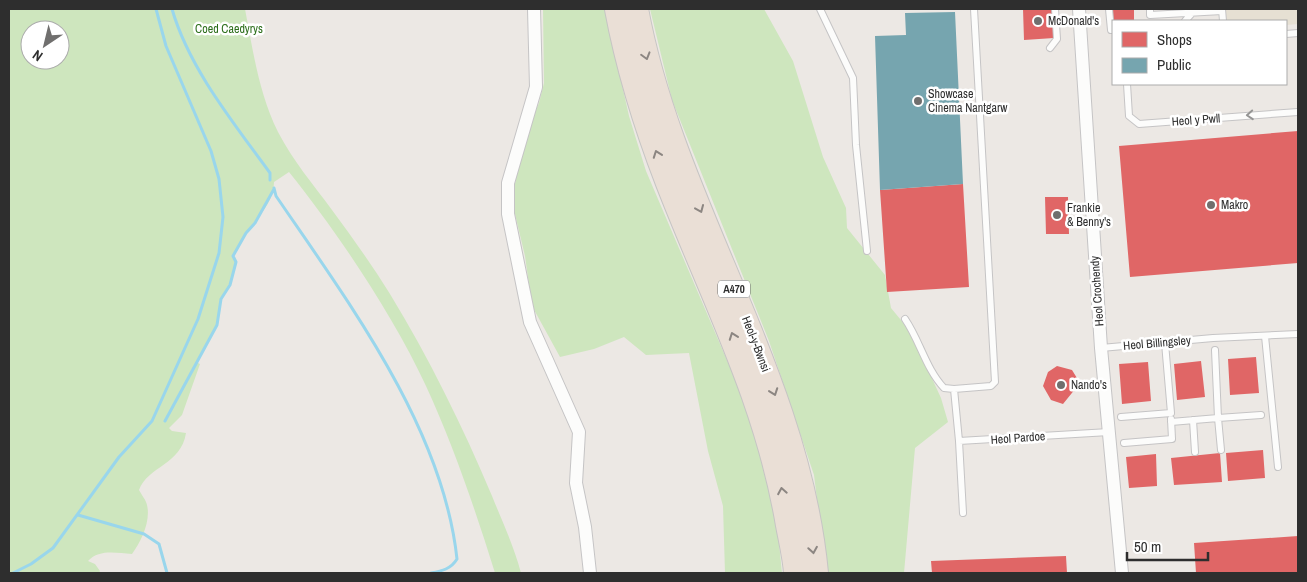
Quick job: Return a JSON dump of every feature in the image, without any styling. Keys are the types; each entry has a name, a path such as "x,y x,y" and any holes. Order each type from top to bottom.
{"highway":[{"name":"Heol-y-Bwnsi","path":"617,9 624,48 646,124 668,184 728,323 760,411 781,480 796,573"},
{"name":"Heol-y-Bwnsi","path":"636,9 642,41 662,112 686,177 748,322 778,401 799,472 816,573"}],"street":[{"path":"534,9 536,87 508,183 508,214 530,322 579,432 576,482 585,527 589,573"},
{"name":"Heol Crochendy","path":"1079,9 1101,348 1122,573"}],"lane":[{"path":"820,9 853,78 856,145 868,251"},
{"path":"905,319 920,342 935,378 944,388 991,386 995,382 974,9"},
{"path":"1050,48 1057,39 1055,9"},
{"path":"1109,9 1112,30"},
{"path":"1150,9 1150,15 1222,10"},
{"name":"Heol y Pwll","path":"1127,85 1129,116 1139,124 1298,112"},
{"name":"Heol Billingsley","path":"1101,348 1213,338 1298,334"},
{"path":"1265,336 1278,467"},
{"path":"1124,443 1172,439 1165,343"},
{"path":"1215,350 1221,450"},
{"path":"954,389 963,514"},
{"path":"1121,417 1170,413"},
{"path":"1171,422 1260,414"},
{"path":"1193,420 1196,452"},
{"name":"Heol Pardoe","path":"959,441 1109,432"}],"shaded area":[{"path":"1222,9 1298,9 1298,24 1287,25 1287,20 1223,20"}],"green space":[{"name":"Coed Caedyrys","path":"9,9 245,9 261,87 271,118 297,163 376,272 418,343 445,393 481,470 511,543 521,573 495,573 455,455 413,359 363,275 289,172 274,182 268,204 243,237 233,256 236,262 230,285 221,299 217,325 196,362 200,364 182,415 169,428 172,431 186,433 183,444 171,459 149,475 139,490 146,503 148,518 139,544 132,554 103,553 92,557 88,561 95,564 100,571 99,573 9,573"},
{"path":"543,9 605,9 629,116 646,171 738,386 773,483 782,573 725,573 723,506 708,451 689,353 646,355 624,337 594,349 560,357 532,306 525,256 515,214 514,188 528,127 539,103 544,83"},
{"path":"650,9 764,9 793,61 823,157 846,208 847,228 885,275 891,308 910,331 941,398 948,422 915,448 904,573 826,573 814,475 769,341 672,100"}],"building: Shops":[{"path":"1023,9 1053,9 1054,38 1024,40"},
{"path":"1112,9 1134,9 1134,20 1113,20"},
{"name":"Makro","path":"1298,131 1298,263 1130,277 1119,146"},
{"path":"963,184 969,287 887,292 880,190"},
{"name":"Frankie & Benny's","path":"1045,197 1068,197 1069,234 1046,234"},
{"path":"1256,357 1259,393 1230,395 1228,359"},
{"path":"1201,361 1205,397 1177,400 1174,364"},
{"path":"1148,362 1151,401 1122,404 1119,364"},
{"name":"Nando's","path":"1057,366 1072,370 1080,383 1063,404 1051,400 1043,386 1048,372"},
{"path":"1263,450 1265,478 1228,481 1226,453"},
{"path":"1220,453 1222,482 1174,485 1171,458"},
{"path":"1156,454 1157,486 1129,488 1126,457"},
{"path":"1298,536 1298,573 1196,573 1194,543"},
{"path":"1066,556 1067,573 932,573 931,561"}],"building: Public":[{"name":"Showcase Cinema Nantgarw","path":"955,12 963,184 880,190 875,36 906,35 905,13"}],"waterway":[{"path":"13,573 31,564 53,548 119,457 152,421 198,319 219,253 223,217 219,179 211,151 166,46 156,9"},
{"path":"172,9 189,52 201,73 227,114 270,173 270,180"},
{"path":"274,188 276,196 362,323 389,368 413,415 433,462 448,510 457,559 446,569 431,573"},
{"path":"165,421 217,325 221,299 230,285 236,262 233,256 246,233 255,223 274,189"},
{"path":"78,515 144,534 159,544 167,573"}],"place":[{"name":"McDonald's","path":"1038,21"},
{"name":"Showcase Cinema Nantgarw","path":"918,101"},
{"name":"Makro","path":"1211,205"},
{"name":"Frankie & Benny's","path":"1057,215"},
{"name":"Nando's","path":"1061,385"}]}
